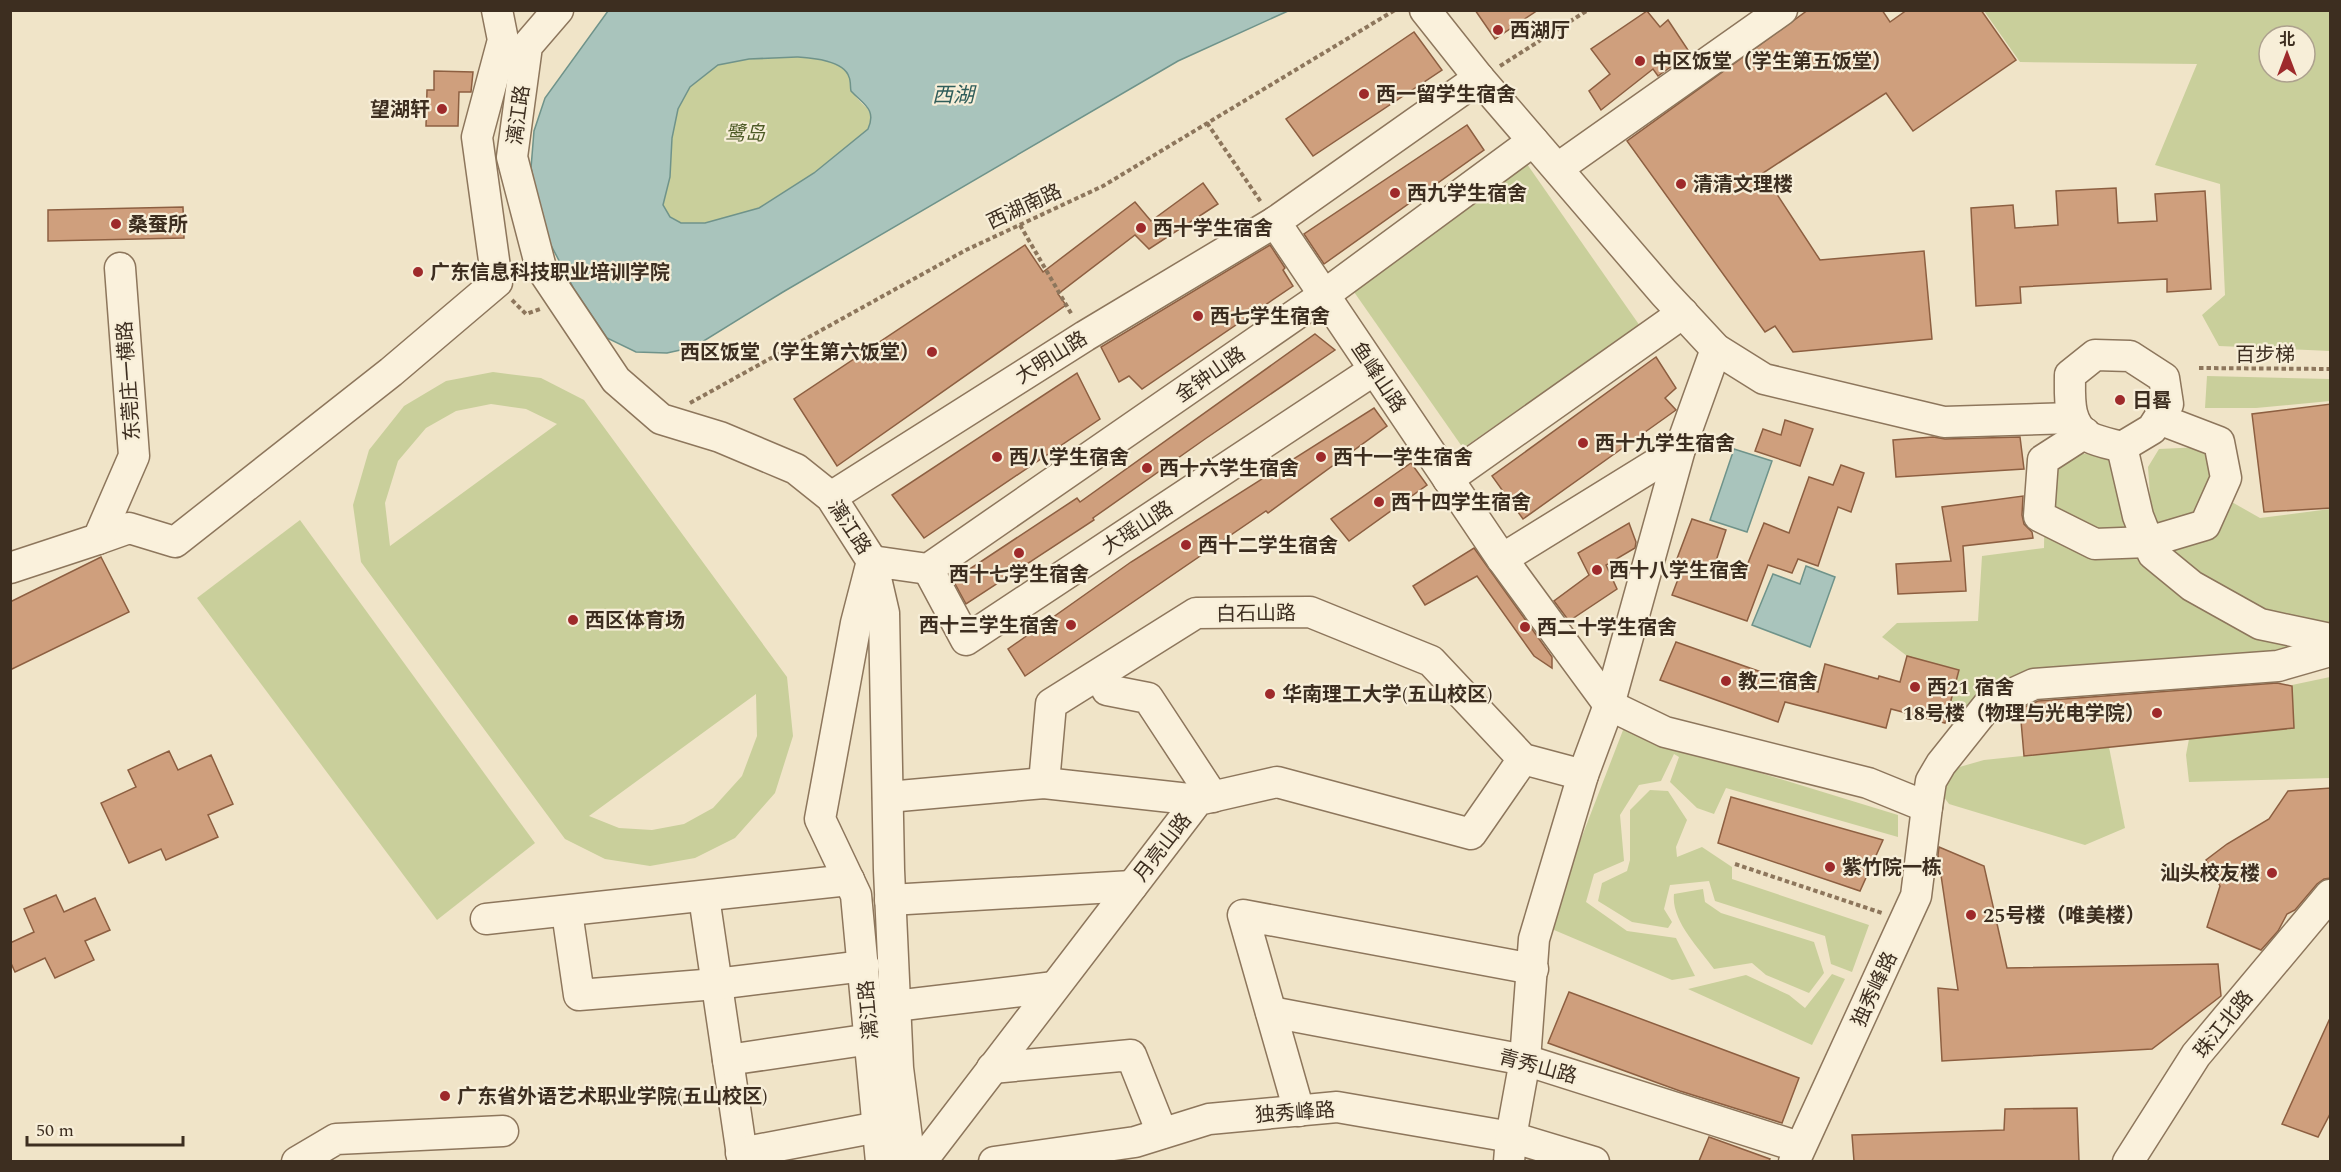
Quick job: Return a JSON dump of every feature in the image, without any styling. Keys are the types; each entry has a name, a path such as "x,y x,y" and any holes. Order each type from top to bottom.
{"street":[{"path":"10,568 129,528 175,542 391,372 497,282 477,137 503,40 497,10"},
{"name":"漓江路","path":"558,10 527,46 512,157 541,268 616,380 661,419 720,437 796,469 831,497 872,561 856,624 820,819 856,895 881,1161"},
{"path":"1425,10 1533,141 1716,349 1764,379 1944,422 2079,426"},
{"path":"1558,168 1782,10"},
{"path":"1275,222 1479,78"},
{"name":"金钟山路","path":"928,569 1323,295 1533,141"},
{"name":"鱼峰山路","path":"1275,222 1502,559 1609,705"},
{"name":"大明山路","path":"831,497 1084,336 1275,222"},
{"name":"东莞庄一横路","path":"98,539 134,456 120,268"},
{"path":"1448,479 1683,313"},
{"path":"1510,1149 1525,1060 1534,939 1583,775 1609,705 1680,448 1716,349"},
{"path":"2095,355 2130,356 2164,378 2168,404 2159,419 2152,429 2121,447 2088,436 2079,426 2070,405 2070,375 2095,355"},
{"name":"大瑶山路","path":"928,569 966,640 1374,370"},
{"path":"2079,426 2043,460 2038,516 2095,544 2148,542 2205,525 2226,478 2219,442 2159,419"},
{"path":"2121,447 2138,516 2153,554 2192,586 2260,624 2331,639"},
{"path":"1502,559 1680,448"},
{"path":"910,1161 898,1068 895,1006 890,900 884,613 872,561 928,569"},
{"name":"白石山路","path":"1044,783 1051,704 1196,614 1310,612 1431,661 1523,759"},
{"name":"独秀峰路","path":"1796,1154 1916,896 1931,782 1941,764 1988,705 2034,684 2277,666 2331,651"},
{"path":"1105,671 1107,690 1148,698 1206,798"},
{"path":"1609,705 1665,732 1868,783 1927,807"},
{"path":"888,797 1044,783 1206,798 1277,782 1471,834 1523,759 1583,775"},
{"name":"月亮山路","path":"921,1161 1132,886 1206,798"},
{"path":"486,919 849,880"},
{"path":"890,900 1132,886"},
{"name":"珠江北路","path":"2128,1161 2196,1056 2331,895"},
{"path":"704,897 742,1157 878,1127"},
{"path":"567,912 579,995 716,984 864,966"},
{"path":"1299,1111 1244,915 1533,969"},
{"path":"895,1006 1054,987"},
{"name":"青秀山路","path":"1271,1012 1525,1060 1796,1154"},
{"path":"728,1060 871,1039"},
{"path":"992,1068 1131,1056 1162,1133"},
{"name":"独秀峰路","path":"994,1161 1058,1157 1135,1142 1209,1119 1337,1107 1510,1149 1594,1161"},
{"path":"297,1161 336,1139 503,1131"}],"path":[{"name":"西湖南路","path":"661,419 966,250 1103,186 1395,10"},
{"path":"1528,50 1588,10"},
{"path":"1207,123 1275,222"},
{"path":"1020,225 1084,336"},
{"name":"百步梯","path":"2199,368 2331,369"},
{"path":"1735,864 1906,921"}],"green space":[{"path":"1984,11 2330,11 2330,351 2219,346 2202,315 2225,295 2220,184 2155,165 2197,64 2020,62"},
{"name":"鹭岛","path":"797,57 826,61 845,70 854,95 871,114 868,129 814,173 759,208 705,223 681,223 670,217 663,205 670,177 672,138 678,109 690,87 718,65 749,59"},
{"path":"1522,157 1640,326 1463,448 1345,279"},
{"name":"西区体育场","path":"493,372 541,378 584,400 787,677 793,736 775,793 735,838 695,858 650,866 605,859 565,839 361,562 353,505 369,450 404,406 446,381","holes":["491,404 526,409 557,424 390,546 385,503 398,461 426,428 456,411","756,694 757,736 742,776 713,808 684,824 652,830 619,828 589,816"]},
{"path":"2207,376 2330,379 2330,401 2256,408 2205,408"},
{"path":"2201,447 2216,453 2223,497 2260,518 2330,509 2330,630 2226,598 2153,536 2148,467 2159,449"},
{"path":"2078,453 2110,457 2133,545 2321,648 2020,681 1960,728 1948,711 1959,670 1907,656 1882,637 1897,623 1978,621 1982,556 2044,548 2045,485 2058,456"},
{"path":"300,520 535,843 437,920 197,598"},
{"path":"2330,677 2330,778 2189,782 2186,755 2189,739 2294,728 2292,685"},
{"path":"1625,725 1666,744 1898,815 1898,837 1726,788 1714,814 1697,808 1670,782 1679,757 1674,754 1661,781 1639,785 1620,815 1624,861 1594,874 1586,902 1627,931 1676,938 1695,976 1672,980 1547,927"},
{"path":"2109,747 2125,828 2085,845 1949,804 1937,788 1956,768 1984,760"},
{"path":"1650,790 1668,791 1687,820 1676,847 1677,857 1702,847 1732,867 1732,879 1869,925 1852,972 1831,964 1825,936 1715,901 1709,881 1670,885 1664,909 1672,922 1668,928 1632,922 1598,901 1602,883 1627,871 1630,860 1630,810"},
{"path":"1703,889 1705,902 1721,913 1814,942 1824,973 1809,993 1766,975 1752,963 1714,969 1687,934 1674,904 1674,894"},
{"path":"1832,974 1845,979 1812,1045 1688,989 1746,975 1789,995 1805,1008"}],"water":[{"name":"西湖","path":"608,11 1288,11 1178,61 783,292 694,347 667,353 636,352 607,338 574,289 544,232 531,168 534,131 545,98","holes":["797,57 834,63 846,71 850,79 851,91 870,112 868,129 814,173 759,208 705,223 681,223 670,217 663,205 670,177 672,138 678,109 690,87 718,65 749,59"]},
{"path":"1734,449 1772,461 1747,532 1710,520"},
{"path":"1806,566 1835,577 1810,647 1752,625 1773,574 1800,584"}],"building":[{"name":"西湖厅","path":"1475,10 1538,10 1495,39"},
{"name":"清清文理楼","path":"1808,10 1882,10 1890,22 1907,10 1981,10 2016,60 1913,131 1886,93 1763,173 1820,260 1924,251 1932,339 1793,352 1775,326 1765,332 1627,141"},
{"name":"中区饭堂（学生第五饭堂）","path":"1647,11 1660,27 1668,20 1690,53 1658,76 1653,69 1601,110 1589,91 1610,74 1591,49"},
{"name":"西一留学生宿舍","path":"1414,32 1442,70 1313,156 1286,119"},
{"name":"望湖轩","path":"434,71 473,72 471,92 459,92 458,126 426,126 427,90 434,90"},
{"name":"西九学生宿舍","path":"1467,125 1484,150 1324,264 1304,234"},
{"name":"西区饭堂（学生第六饭堂）","path":"1203,183 1218,204 1149,249 1135,235 1058,294 1066,305 837,466 794,399 1025,245 1043,272 1135,202 1151,221"},
{"path":"2116,188 2118,223 2157,221 2155,194 2205,191 2211,289 2167,292 2167,279 2020,287 2021,303 1976,306 1971,208 2013,205 2015,228 2058,225 2056,191"},
{"name":"桑蚕所","path":"183,207 184,238 48,241 48,210"},
{"name":"西七学生宿舍","path":"1270,245 1285,268 1283,270 1293,286 1142,389 1129,376 1119,382 1101,347"},
{"path":"1315,334 1335,350 1093,518 1094,520 966,604 953,580 1077,498 1080,502"},
{"name":"西十九学生宿舍","path":"1656,357 1676,388 1665,398 1676,410 1523,519 1492,476"},
{"name":"西八学生宿舍","path":"1077,373 1100,419 924,538 892,495"},
{"path":"2331,404 2331,508 2264,512 2252,414"},
{"path":"1374,408 1387,426 1268,513 1266,511 1025,676 1008,649 1131,562"},
{"path":"1785,420 1813,429 1800,466 1755,451 1763,429 1781,435"},
{"path":"1933,437 1945,439 2020,437 2024,469 1896,477 1893,440"},
{"name":"西十四学生宿舍","path":"1411,463 1427,485 1349,541 1331,519"},
{"path":"1841,465 1864,473 1851,512 1838,507 1818,566 1798,559 1792,573 1768,565 1747,621 1672,595 1683,566 1675,564 1692,519 1726,530 1715,564 1744,573 1764,523 1789,533 1809,477 1833,485"},
{"path":"2023,496 2024,524 2032,532 2033,538 1963,546 1966,591 1898,594 1896,564 1951,561 1942,507"},
{"name":"西十八学生宿舍","path":"1629,523 1636,542 1635,548 1606,565 1617,589 1569,621 1554,601 1589,575 1578,553"},
{"name":"西二十学生宿舍","path":"1474,548 1552,657 1552,668 1534,656 1477,576 1425,605 1413,586"},
{"path":"101,557 129,612 10,670 10,602"},
{"path":"1676,642 1818,692 1825,664 1878,679 1879,676 1900,682 1907,656 1959,670 1945,723 1891,709 1886,728 1785,702 1778,722 1660,680"},
{"name":"18号楼（物理与光电学院）","path":"2277,683 2292,686 2294,728 2024,756 2020,709 2038,701"},
{"path":"169,751 178,770 211,755 233,804 208,815 218,837 166,860 161,849 129,863 101,803 136,787 128,770"},
{"name":"汕头校友楼","path":"2331,788 2331,878 2324,879 2317,884 2295,910 2287,914 2278,931 2261,950 2207,927 2220,886 2206,860 2227,844 2269,819 2288,791"},
{"name":"紫竹院一栋","path":"1731,797 1883,840 1860,891 1718,843"},
{"name":"25号楼（唯美楼）","path":"1939,847 1984,866 2007,968 2218,964 2221,996 2152,1049 1942,1061 1938,988 1958,990 1938,855"},
{"path":"56,895 64,912 95,898 110,930 85,941 94,960 55,978 45,958 15,972 10,961 10,943 34,932 24,909"},
{"path":"1569,992 1799,1078 1782,1123 1680,1091 1548,1043"},
{"path":"2331,1016 2331,1112 2318,1137 2282,1124"},
{"path":"2077,1108 2079,1161 1854,1161 1852,1135 2004,1130 2005,1109"},
{"path":"1709,1137 1770,1159 1769,1161 1699,1161"}],"place":[{"name":"西湖厅","path":"1498,30"},
{"name":"中区饭堂（学生第五饭堂）","path":"1640,61"},
{"name":"西一留学生宿舍","path":"1364,94"},
{"name":"望湖轩","path":"442,109"},
{"name":"清清文理楼","path":"1681,184"},
{"name":"西九学生宿舍","path":"1395,193"},
{"name":"桑蚕所","path":"116,224"},
{"name":"西十学生宿舍","path":"1141,228"},
{"name":"广东信息科技职业培训学院","path":"418,272"},
{"name":"西七学生宿舍","path":"1198,316"},
{"name":"西区饭堂（学生第六饭堂）","path":"932,352"},
{"name":"日晷","path":"2120,400"},
{"name":"西十九学生宿舍","path":"1583,443"},
{"name":"西八学生宿舍","path":"997,457"},
{"name":"西十一学生宿舍","path":"1321,457"},
{"name":"西十六学生宿舍","path":"1147,468"},
{"name":"西十四学生宿舍","path":"1379,502"},
{"name":"西十二学生宿舍","path":"1186,545"},
{"name":"西十七学生宿舍","path":"1019,553"},
{"name":"西十八学生宿舍","path":"1597,570"},
{"name":"西区体育场","path":"573,620"},
{"name":"西十三学生宿舍","path":"1071,625"},
{"name":"西二十学生宿舍","path":"1525,627"},
{"name":"教三宿舍","path":"1726,681"},
{"name":"西21 宿舍","path":"1915,687"},
{"name":"华南理工大学(五山校区)","path":"1270,694"},
{"name":"18号楼（物理与光电学院）","path":"2157,713"},
{"name":"紫竹院一栋","path":"1830,867"},
{"name":"汕头校友楼","path":"2272,873"},
{"name":"25号楼（唯美楼）","path":"1971,915"},
{"name":"广东省外语艺术职业学院(五山校区)","path":"445,1096"}]}
